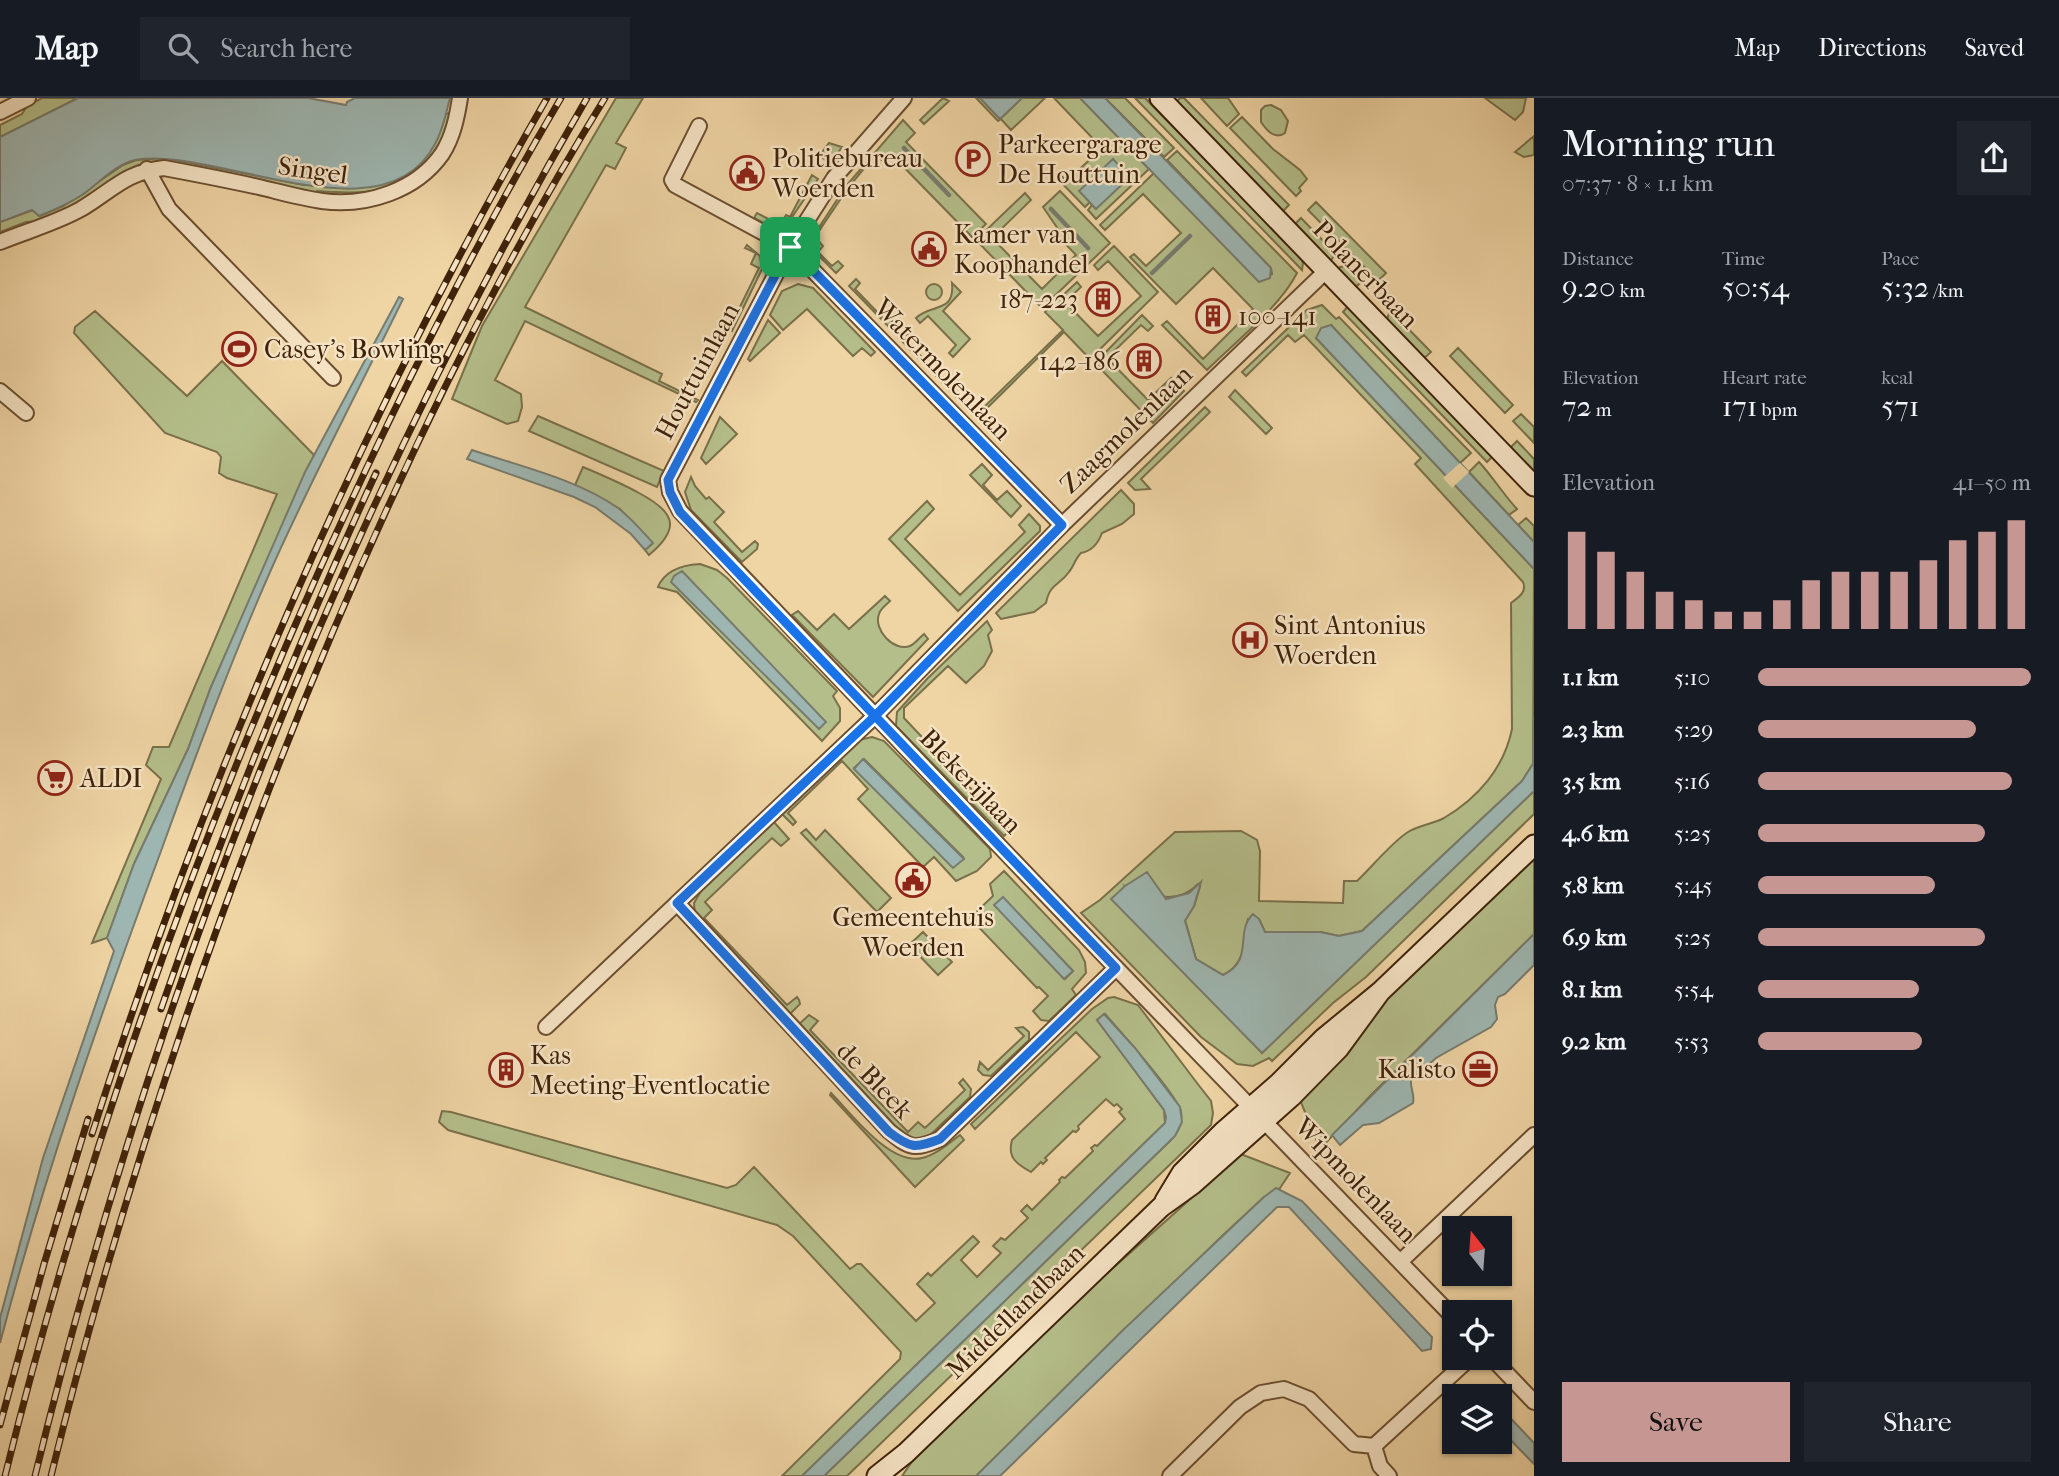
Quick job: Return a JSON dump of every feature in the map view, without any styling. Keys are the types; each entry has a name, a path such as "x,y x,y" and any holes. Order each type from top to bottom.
{"main road":[{"name":"Polanerbaan","path":"1162,99 1534,486"},
{"name":"Middellandbaan","path":"877,1476 906,1453 1161,1207 1182,1172 1258,1113 1324,1038 1380,992 1534,845"},
{"name":"Middellandbaan","path":"895,1476 906,1453"}],"street":[{"path":"0,112 27,98"},
{"name":"Singel","path":"147,169 164,168 324,201 375,199 401,189 425,173 442,153 455,125 460,98"},
{"name":"Houttuinlaan","path":"668,480 790,247 834,178 904,98"},
{"path":"698,126 672,180 675,184 790,247"},
{"path":"0,243 81,209 128,176 147,169 169,209 333,378"},
{"name":"Watermolenlaan","path":"790,247 1062,525"},
{"name":"Zaagmolenlaan","path":"875,716 1062,525 1326,271"},
{"path":"0,391 26,414"},
{"name":"Blekerijlaan","path":"668,480 670,492 680,512 1258,1113"},
{"path":"546,1027 875,716"},
{"name":"de Bleek","path":"677,903 889,1132 906,1145 923,1146 940,1139 1116,968"},
{"name":"Wipmolenlaan","path":"1258,1113 1442,1306"},
{"path":"1400,1262 1534,1135"},
{"path":"1170,1476 1240,1407 1261,1393 1284,1389 1309,1399 1354,1444 1374,1446 1457,1370"},
{"path":"1503,1370 1534,1402"},
{"path":"1374,1446 1380,1466 1389,1476"}],"green space":[{"path":"42,98 78,98 0,137 0,125 22,114 27,106"},
{"path":"616,98 643,98 616,143 626,148 615,169 606,165 525,307 662,374 659,381 698,400 696,402 525,321 495,380 521,394 522,407 518,421 507,424 452,399 482,326"},
{"path":"943,98 949,101 924,124 920,120"},
{"path":"976,98 980,98 1000,119 1022,98 1045,98 1011,130 1001,119 998,121"},
{"path":"1054,98 1080,98 1149,169 1096,219 1088,210 1092,205 1096,209 1090,202 1085,207 1055,176 1058,173 1067,181 1102,148"},
{"path":"1105,98 1125,98 1174,148 1164,157"},
{"path":"1135,98 1145,98 1300,256 1302,270"},
{"path":"1184,98 1289,205 1282,212 1175,103"},
{"path":"1201,98 1228,98 1239,114 1227,126"},
{"path":"1485,98 1526,98 1523,112 1515,120"},
{"path":"1271,105 1281,110 1288,121 1285,133 1278,136 1272,134 1261,122 1261,110"},
{"path":"446,113 454,115 430,158 402,182 385,189 366,192 317,191 316,195 148,164 125,171 63,212 42,221 26,222 0,232 0,222 33,210 40,216 63,206 123,165 136,160 165,158 304,185 398,179 425,158 441,129"},
{"path":"1242,117 1307,179 1296,196 1230,128"},
{"path":"903,120 915,133 906,142 986,224 972,237 891,154 883,161 875,155 848,188 815,237 823,246 818,252 832,266 838,261 843,266 836,273 816,253 814,235 846,186"},
{"path":"1534,136 1534,155 1524,157 1515,152"},
{"path":"829,143 842,147 830,164 820,155"},
{"path":"1177,151 1297,273 1268,312 1207,370 1162,325 1167,321 1203,359 1253,309 1213,268 1176,304 1130,257 1134,254 1146,266 1181,233 1143,194 1105,230 1100,225 1154,173 1259,281 1272,274 1271,268 1167,160"},
{"path":"812,175 818,179 788,223 774,228 754,218 757,213 780,225 786,215 790,217"},
{"path":"1060,191 1110,243 1042,308 976,240 1025,193 1031,200 992,238 1042,289 1076,255 1055,233 1058,229 1043,207"},
{"path":"1316,202 1386,273 1378,281 1308,210"},
{"path":"1301,218 1335,254 1330,262 1294,225"},
{"path":"747,245 760,256 762,269 732,331 721,325 726,314 735,317 759,268 751,264 756,253 745,248"},
{"path":"1114,246 1158,292 1090,359 1064,332 977,418 899,338 906,328 910,332 904,339 946,382 952,376 960,383 954,390 977,414 1063,330 1045,312 1077,282 1081,287 1065,302 1098,336 1141,296 1108,261 1098,270 1094,265"},
{"path":"1346,266 1362,281 1355,288 1337,270"},
{"path":"856,279 860,283 855,289 884,319 891,313 896,318 888,326 849,286"},
{"path":"952,283 961,292 943,311 970,339 953,357 949,353 956,345 928,316 920,323 916,318 946,304 952,293"},
{"path":"798,284 813,288 875,352 871,356 862,348 853,356 807,309 783,330 770,315 782,291"},
{"path":"931,284 937,284 942,292 940,298 931,300 926,295 926,289"},
{"path":"1322,305 1336,319 1339,317 1471,453 1460,463 1331,325 1316,338 1534,569 1533,764 1522,781 1362,931 1339,936 1320,932 1265,932 1259,919 1248,919 1240,959 1223,975 1196,959 1185,920 1194,906 1200,887 1198,884 1190,891 1172,897 1154,895 1125,886 1262,1053 1534,791 1534,814 1366,977 1333,1003 1272,1061 1269,1058 1253,1066 1237,1064 1201,1037 1081,913 1100,900 1175,832 1241,831 1257,840 1260,851 1259,901 1343,903 1344,881 1357,881 1402,836 1444,818 1468,801 1488,781 1503,757 1512,729 1511,603 1523,591 1523,582 1415,464 1421,458 1304,335 1295,342 1288,335 1246,376 1242,372 1307,310"},
{"path":"1348,306 1493,456 1487,462 1343,312"},
{"path":"1390,310 1431,352 1423,359 1387,320"},
{"path":"95,311 187,396 222,361 314,455 211,687 188,749 134,864 107,938 92,943 161,779 146,765 153,747 169,747 277,494 227,478 219,473 221,457 217,452 165,433 74,333 75,327"},
{"path":"1142,315 1153,326 1148,331 1141,325 1107,358 1148,400 1171,378 1184,391 1153,423 1095,363"},
{"path":"768,320 780,333 750,361 748,359"},
{"path":"1458,348 1513,405 1505,413 1450,356"},
{"path":"1235,390 1272,428 1266,434 1229,397"},
{"path":"1205,407 1210,412 1141,479 1150,489 1135,490 1128,483"},
{"path":"1521,414 1534,427 1534,443 1513,421"},
{"path":"538,416 664,471 657,487 529,431"},
{"path":"720,417 737,434 706,464 701,458"},
{"path":"1517,441 1534,459 1534,474 1509,449"},
{"path":"1479,462 1517,509 1509,515 1469,472"},
{"path":"982,464 992,475 983,485 997,500 1007,491 1021,506 1011,517 970,475"},
{"path":"583,467 639,493 666,513 670,520 667,536 649,555 645,550 652,544 620,509 575,485"},
{"path":"691,477 706,499 709,497 724,512 714,522 742,552 755,541 758,544 757,549 742,562 691,510 685,492"},
{"path":"1121,490 1134,504 1134,514 1122,524 1102,533 1094,546 1081,553 1071,570 1050,592 1046,603 1034,612 1001,619 996,613"},
{"path":"927,501 934,509 905,539 960,595 1025,532 1019,525 1029,514 1040,526 1040,531 958,611 889,539"},
{"path":"1526,518 1534,526 1534,542 1518,525"},
{"path":"700,564 717,570 727,578 837,691 833,696 840,708 840,721 822,741 677,592 658,587 665,576 675,569"},
{"path":"885,596 890,601 881,610 878,620 886,638 904,647 912,645 924,634 928,639 873,697 792,615 798,611 817,630 834,614 849,629"},
{"path":"987,621 992,630 988,635 992,651 984,666 966,683 948,666 904,708 904,718 1010,830 1004,836 896,726 897,712"},
{"path":"872,737 884,741 990,849 991,857 977,871 956,881 934,857 923,867 858,799 868,789 842,761 788,813 796,822 793,825 781,813 859,740","holes":["864,759 964,858 854,768"]},
{"path":"773,821 789,839 781,846 772,838 705,902 712,910 704,918 787,1005 797,997 800,1004 787,1017 695,915 694,903 701,891"},
{"path":"806,829 816,840 825,830 891,898 877,912 801,833"},
{"path":"1534,859 1534,934 1320,1149 1298,1095 1368,1017"},
{"path":"1004,871 1079,950 1085,962 1086,973 1072,989 1076,995 1049,1021 1041,1020 1033,1011 1048,996 1037,988 970,918 993,896 990,884","holes":["1003,898 1073,971 1065,979 995,905"]},
{"path":"923,932 952,962 938,975 909,945"},
{"path":"1114,997 1138,1005 1211,1101 1211,1125 847,1476 824,1476 1178,1131 1181,1112 1178,1104 1105,1014 1097,1020 1164,1110 1165,1123 802,1476 782,1476 900,1359 901,1352 793,1236 777,1225 448,1130 439,1122 442,1111 451,1112 727,1188 736,1185 754,1167 850,1269 861,1264 916,1321 935,1303 917,1284 928,1273 931,1276 973,1236 979,1242 961,1260 977,1277 1001,1253 993,1246 1001,1238 1005,1240 1028,1218 1021,1211 1027,1205 1032,1210 1062,1177 1065,1178 1093,1151 1091,1148 1097,1146 1125,1119 1119,1112 1122,1109 1106,1099 1078,1126 1076,1132 1073,1131 1045,1158 1047,1160 1043,1164 1041,1162 1031,1172 1012,1156 1012,1140 1100,1057 1076,1032 975,1129 971,1124 1092,1009"},
{"path":"809,1015 818,1021 810,1030 908,1132 918,1122 925,1128 965,1090 959,1083 963,1079 971,1089 970,1097 927,1138 918,1140 903,1137 796,1027"},
{"path":"1023,1027 1029,1032 1029,1040 991,1076 983,1075 978,1070 980,1062 988,1070 1024,1036 1016,1028"},
{"path":"831,1093 872,1136 897,1154 922,1158 937,1152 960,1135 964,1140 915,1187"},
{"path":"1238,1153 1290,1173 1280,1188 1264,1197 1221,1237 976,1476 902,1476 918,1453 1067,1309"}],"water":[{"path":"78,98 308,98 346,105 355,98 450,98 435,144 411,172 378,186 339,188 297,184 169,159 135,160 121,166 82,195 56,209 39,216 32,210 0,222 0,137"},
{"path":"980,98 1022,98 1000,119"},
{"path":"1080,98 1105,98 1271,268 1270,278 1259,282"},
{"path":"1113,159 1130,177 1096,209 1079,191"},
{"path":"399,297 403,299 274,563 201,742 74,1095 35,1218 0,1343 0,1318 43,1158 114,951 107,938 134,864 188,749 211,687 305,472"},
{"path":"1331,325 1534,542 1534,569 1316,338 1321,328"},
{"path":"472,450 547,474 602,498 623,512 653,543 645,550 631,534 595,507 467,459"},
{"path":"682,571 826,722 819,729 671,582 674,576"},
{"path":"1534,717 1534,791 1262,1053 1111,899 1147,872 1166,899 1189,893 1201,882 1194,906 1185,921 1196,959 1223,975 1239,962 1245,929 1253,914 1259,919 1265,932 1320,932 1339,936 1362,931 1522,781 1533,764"},
{"path":"863,759 964,859 953,868 854,769"},
{"path":"1003,897 1073,971 1064,979 994,905"},
{"path":"1534,934 1534,965 1505,994 1498,997 1495,1005 1497,1019 1491,1027 1436,1058 1411,1080 1413,1103 1379,1123 1363,1125 1340,1145 1332,1135"},
{"path":"1104,1014 1135,1048 1180,1107 1182,1122 1175,1136 824,1476 802,1476 1165,1123 1164,1110 1097,1020"},
{"path":"1276,1188 1302,1201 1432,1337 1431,1349 1422,1351 1289,1207 1277,1207 1000,1476 976,1476 1122,1331"},
{"path":"1512,1420 1534,1443 1534,1464 1512,1441"}],"pier":[{"path":"1460,463 1469,472 1452,488 1443,478"}],"waterway":[{"path":"904,148 949,195"},
{"path":"1051,209 1088,248"},
{"path":"1152,273 1190,236"}],"railway":[{"path":"92,1134 185,866 292,604 412,347 547,98"},
{"path":"5,1476 35,1360 104,1130 182,904 225,792 319,571 375,451 495,213 561,98"},
{"path":"35,1476 82,1296 136,1118 196,941 262,767 334,595 412,427 496,261 587,98"},
{"path":"51,1476 96,1306 146,1137 202,970 299,713 376,532 461,355 555,182 605,98"},
{"path":"161,1009 262,738 376,473"},
{"path":"0,1425 44,1264 88,1119"}],"place":[{"name":"Parkeergarage De Houttuin","path":"973,159"},
{"name":"Politiebureau Woerden","path":"747,173"},
{"name":"Kamer van Koophandel","path":"929,249"},
{"name":"187-223","path":"1103,299"},
{"name":"100-141","path":"1213,316"},
{"name":"Casey's Bowling","path":"239,349"},
{"name":"142-186","path":"1144,361"},
{"name":"Sint Antonius Woerden","path":"1250,640"},
{"name":"ALDI","path":"55,778"},
{"name":"Gemeentehuis Woerden","path":"913,880"},
{"name":"Kalisto","path":"1480,1069"},
{"name":"Kas Meeting-Eventlocatie","path":"506,1070"}],"route":[{"path":"790,247 668,480 670,492 680,512 875,716 677,903 889,1132 906,1145 923,1146 940,1139 1116,968 875,716 1062,525 790,247"}]}
